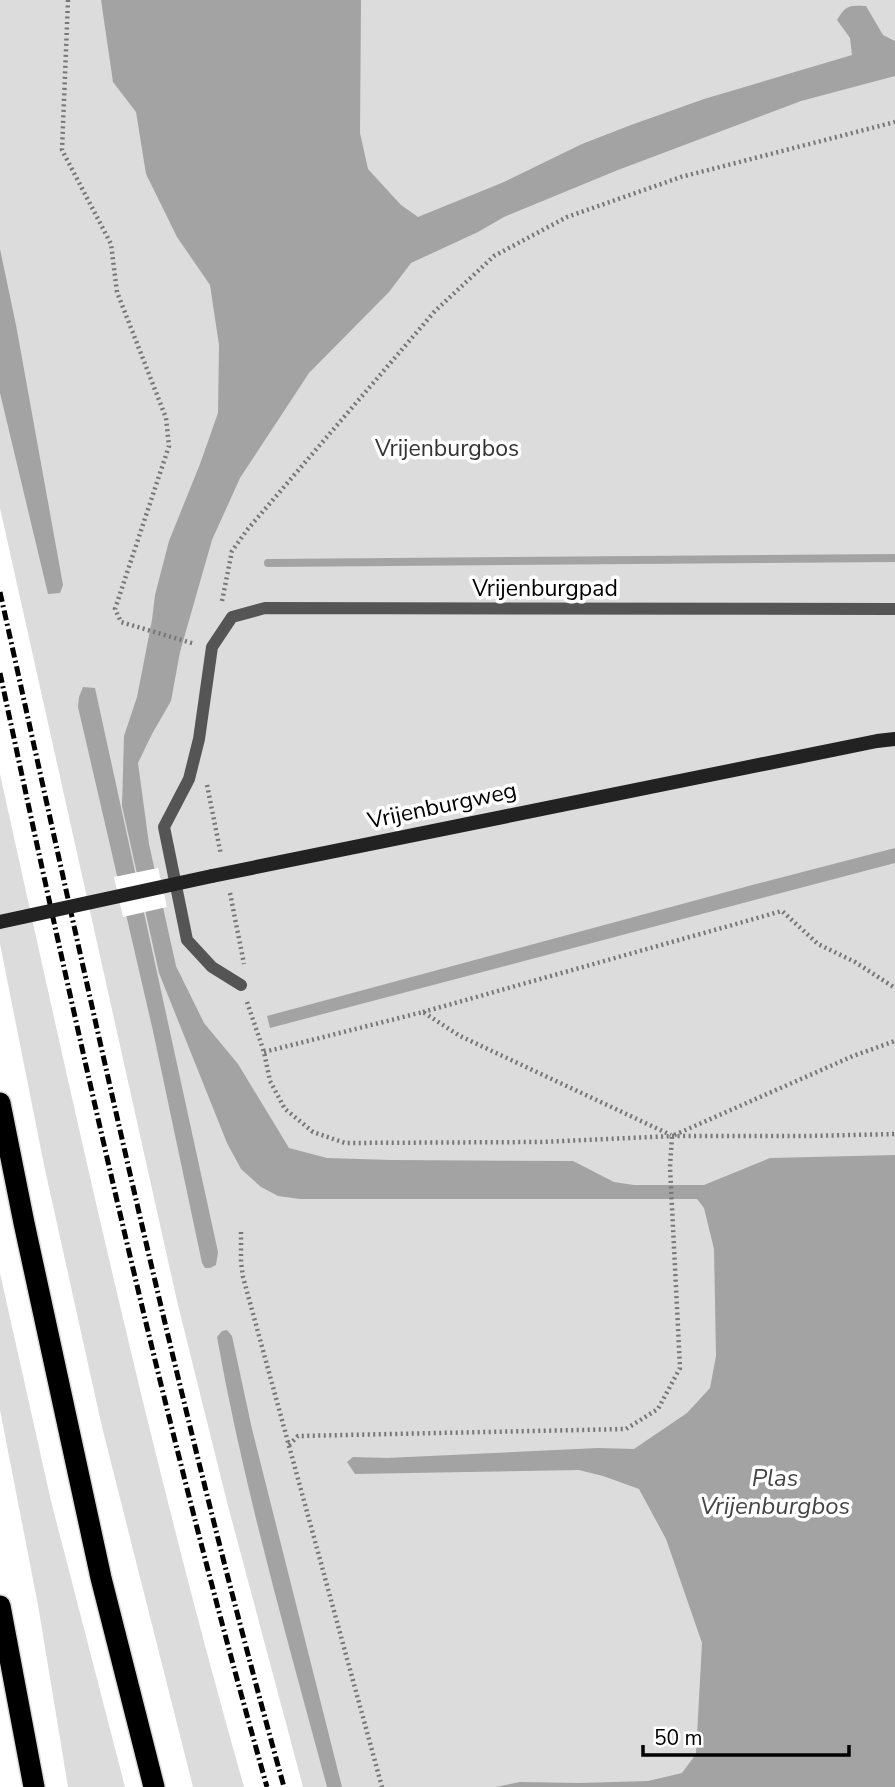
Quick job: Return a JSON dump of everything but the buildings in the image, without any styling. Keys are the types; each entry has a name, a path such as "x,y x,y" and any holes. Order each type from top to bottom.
{"highway":[{"path":"0,1102 101,1578 154,1787"},
{"path":"0,1606 34,1787"}],"street":[{"name":"Vrijenburgweg","path":"0,922 715,773 895,739"}],"lane":[{"name":"Vrijenburgpad","path":"212,648 232,617 265,608 895,609"},
{"path":"212,648 199,739 189,779 164,827 187,940 212,967 241,985"}],"path":[{"path":"68,0 62,150 111,244 117,292 166,418 169,446 115,609 121,622 212,648 232,551 247,530 435,311 494,256 567,217 681,177 895,122"},
{"path":"206,777 221,858"},
{"path":"229,891 244,965 241,985 264,1052 270,1081 285,1109 313,1132 345,1143 541,1142 672,1136 895,1134"},
{"path":"264,1052 424,1012 782,911 818,944 855,961 895,988"},
{"path":"424,1012 460,1036 672,1136 853,1056 895,1041"},
{"path":"289,1445 298,1436 626,1429 658,1409 680,1368 671,1214 672,1136"},
{"path":"241,1232 243,1277 382,1787"}],"green space":[{"name":"Vrijenburgbos","path":"0,0 895,0 895,1787 303,1787 177,1301 0,508"},
{"path":"0,774 145,1409 244,1787 193,1787 102,1427 44,1165 0,944"},
{"path":"0,1273 51,1501 125,1787 68,1787 38,1605 0,1410"}],"water":[{"name":"Plas Vrijenburgbos","path":"101,0 361,0 360,133 368,169 401,205 418,217 631,125 704,99 852,55 850,38 837,20 848,7 866,6 883,35 895,41 895,76 801,101 618,170 504,217 411,263 389,292 309,373 240,478 212,540 180,652 171,701 138,763 149,844 176,966 204,1023 238,1064 289,1148 327,1158 573,1161 614,1182 634,1185 704,1185 770,1158 895,1155 895,1787 496,1787 520,1782 648,1781 682,1773 696,1754 702,1643 666,1539 639,1489 579,1470 355,1474 347,1462 353,1457 634,1449 687,1413 710,1388 716,1356 714,1249 704,1208 697,1199 300,1199 278,1196 261,1187 241,1169 227,1143 159,973 122,806 124,736 137,697 155,595 169,541 218,413 219,345 210,285 177,237 146,174 136,112 113,82"},
{"path":"0,249 63,585 60,593 48,594 0,393"},
{"path":"83,687 95,688 218,1252 216,1265 210,1268 205,1268 202,1263 153,1031 78,707"},
{"path":"895,848 895,863 270,1028 267,1016"},
{"path":"227,1330 232,1336 252,1429 342,1787 327,1787 267,1563 217,1337"}],"pier":[{"path":"158,868 167,907 123,917 114,877"}],"waterway":[{"path":"268,563 895,558"}],"railway":[{"path":"0,592 169,1341 284,1787"},
{"path":"0,673 124,1233 193,1511 267,1787"}]}
